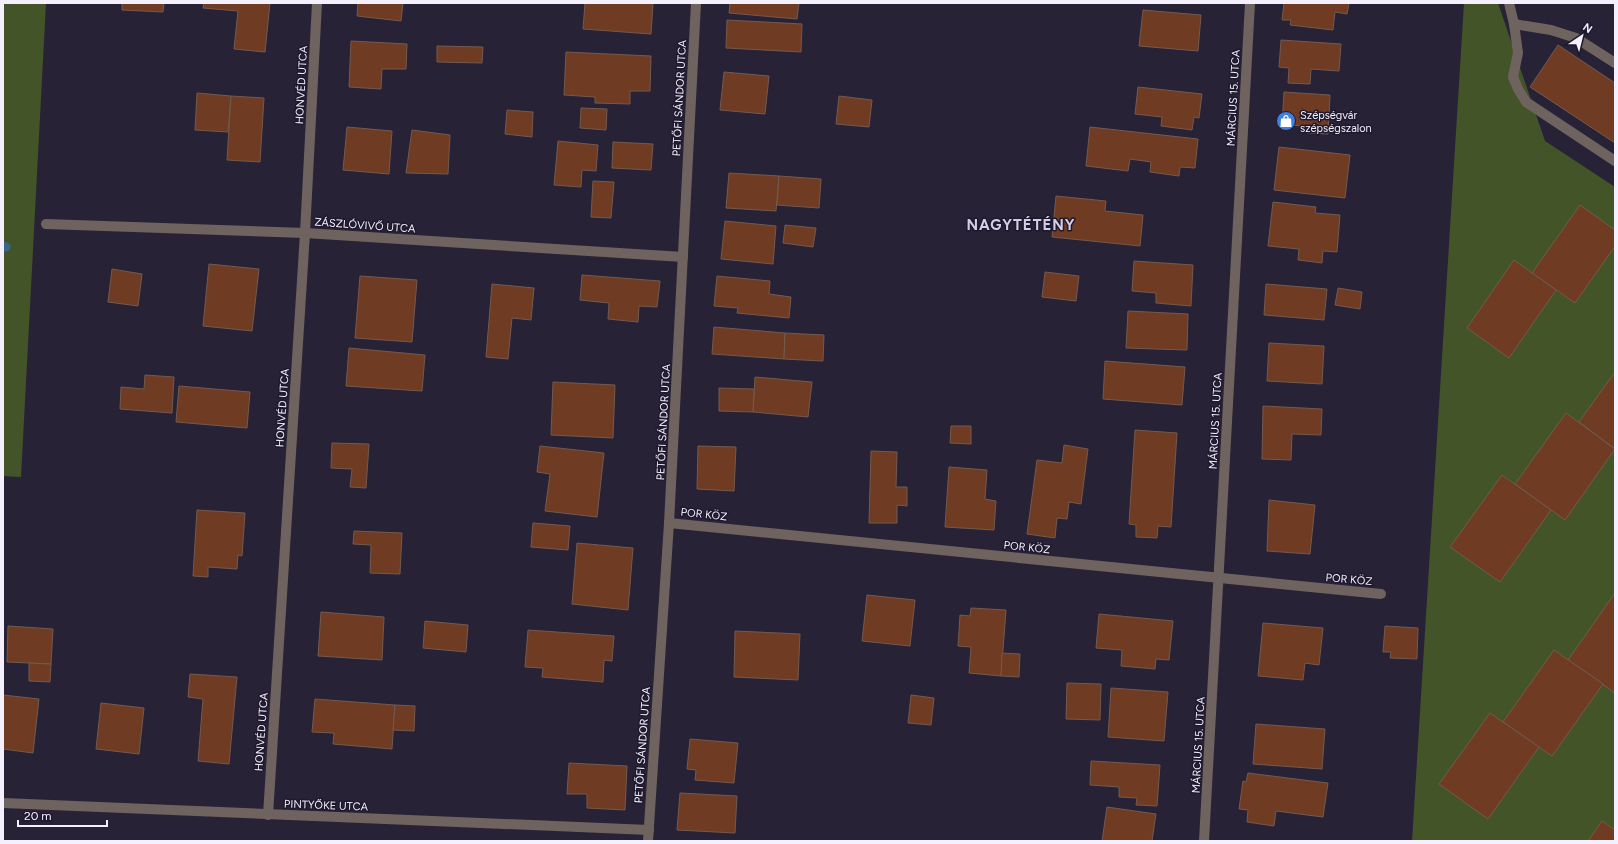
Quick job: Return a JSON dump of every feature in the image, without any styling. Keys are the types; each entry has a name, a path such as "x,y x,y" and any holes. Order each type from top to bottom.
{"street":[{"name":"HONVÉD UTCA","path":"268,815 305,234 317,3"},
{"name":"PETŐFI SÁNDOR UTCA","path":"648,841 669,523 696,3"},
{"name":"MÁRCIUS 15. UTCA","path":"1204,841 1250,3"},
{"path":"1509,3 1514,24 1518,53 1513,77 1518,90 1526,102 1615,161"},
{"path":"1514,24 1551,30 1576,38 1615,63"},
{"name":"ZÁSZLÓVIVŐ UTCA","path":"46,224 305,234 683,257"},
{"name":"POR KÖZ","path":"669,523 1381,594"},
{"name":"PINTYŐKE UTCA","path":"3,803 649,830"}],"green space":[{"path":"3,3 46,3 21,477 3,476"},
{"path":"1464,3 1498,3 1545,141 1615,187 1615,841 1412,841"}],"building":[{"path":"122,3 164,3 163,12 122,10"},
{"path":"204,3 270,3 265,52 234,49 238,11 203,8"},
{"path":"358,3 403,3 401,21 357,16"},
{"path":"585,3 653,3 651,34 583,29"},
{"path":"730,3 799,3 797,19 729,13"},
{"path":"1284,3 1349,3 1347,14 1335,12 1333,30 1290,25 1291,20 1282,20"},
{"path":"1143,10 1201,15 1198,51 1139,46"},
{"path":"727,20 802,24 801,52 726,48"},
{"path":"1281,40 1341,44 1339,71 1311,69 1310,84 1288,83 1289,68 1279,67"},
{"path":"351,41 407,44 406,69 382,69 381,89 349,87"},
{"path":"1558,45 1615,83 1615,143 1530,87"},
{"path":"437,46 483,47 482,63 437,62"},
{"path":"566,52 651,56 650,91 630,91 630,104 595,103 595,97 564,95"},
{"path":"724,72 769,76 765,114 720,110"},
{"path":"1138,87 1202,94 1199,118 1194,117 1192,130 1161,126 1162,117 1135,114"},
{"path":"1284,92 1330,95 1328,134 1307,133 1307,126 1282,125"},
{"path":"197,93 231,96 228,132 195,130"},
{"path":"231,96 264,98 260,162 227,160"},
{"path":"839,96 872,100 869,127 836,124"},
{"path":"581,108 607,109 606,130 580,128"},
{"path":"507,110 533,112 532,137 505,134"},
{"path":"347,127 392,131 389,174 343,170"},
{"path":"1090,127 1198,139 1195,168 1180,167 1179,176 1150,172 1151,162 1130,159 1128,171 1086,166"},
{"path":"412,130 450,135 448,174 406,173"},
{"path":"558,141 598,145 596,171 582,170 581,187 554,185"},
{"path":"613,142 653,144 651,170 612,168"},
{"path":"1279,147 1350,155 1345,198 1274,190"},
{"path":"729,173 779,176 776,211 726,208"},
{"path":"779,176 821,179 819,208 777,205"},
{"path":"593,181 614,182 611,218 591,217"},
{"path":"1056,196 1106,201 1105,211 1143,215 1140,246 1052,237"},
{"path":"1273,202 1316,207 1315,213 1340,215 1337,252 1323,251 1322,263 1298,260 1299,249 1268,246"},
{"path":"1580,205 1615,230 1615,246 1575,303 1532,273"},
{"path":"725,221 776,226 773,264 721,259"},
{"path":"785,225 816,228 813,247 783,243"},
{"path":"1514,260 1556,290 1509,358 1467,328"},
{"path":"1134,261 1193,265 1191,306 1156,303 1156,293 1132,291"},
{"path":"209,264 259,269 252,331 203,326"},
{"path":"112,269 142,274 138,306 108,302"},
{"path":"1045,272 1079,276 1076,301 1042,297"},
{"path":"582,275 660,281 657,307 639,306 638,322 608,319 609,303 580,300"},
{"path":"360,276 417,280 412,342 355,338"},
{"path":"717,276 770,281 769,294 791,297 789,318 737,313 738,308 714,306"},
{"path":"492,284 534,288 531,320 512,318 508,359 486,357"},
{"path":"1266,284 1327,289 1324,320 1264,315"},
{"path":"1338,288 1362,292 1360,309 1335,305"},
{"path":"1128,311 1188,314 1187,350 1126,348"},
{"path":"714,327 785,333 784,359 712,354"},
{"path":"785,333 824,335 823,361 784,359"},
{"path":"1269,343 1324,346 1322,384 1267,381"},
{"path":"349,348 425,355 422,391 346,386"},
{"path":"1105,361 1185,367 1182,405 1103,399"},
{"path":"1615,372 1615,449 1579,422"},
{"path":"145,375 174,377 172,413 120,409 121,387 144,389"},
{"path":"755,377 812,382 808,417 753,412"},
{"path":"553,382 615,385 613,438 551,435"},
{"path":"179,386 250,392 247,428 176,422"},
{"path":"719,388 754,389 753,412 719,411"},
{"path":"1263,406 1322,409 1321,435 1292,434 1291,460 1262,459"},
{"path":"1566,413 1615,449 1565,520 1515,484"},
{"path":"951,426 971,426 971,444 950,443"},
{"path":"1135,430 1177,433 1171,527 1158,526 1157,538 1136,537 1136,525 1129,524"},
{"path":"332,443 369,444 366,488 350,487 352,469 331,468"},
{"path":"1064,445 1088,449 1081,504 1069,502 1067,519 1057,518 1055,538 1027,534 1037,460 1062,463"},
{"path":"540,446 604,453 597,517 545,511 550,474 537,472"},
{"path":"698,446 736,447 734,491 697,489"},
{"path":"871,451 897,452 896,487 907,487 907,506 897,505 897,523 869,523"},
{"path":"949,467 987,470 985,499 996,501 994,530 945,527"},
{"path":"1502,475 1551,510 1500,582 1450,547"},
{"path":"1269,500 1315,505 1310,554 1267,551"},
{"path":"197,510 245,513 242,556 238,555 237,569 208,567 208,577 193,576"},
{"path":"533,523 570,526 568,550 531,547"},
{"path":"354,531 402,533 400,574 370,573 371,545 353,544"},
{"path":"577,543 633,548 628,610 572,604"},
{"path":"1615,593 1615,693 1568,660"},
{"path":"867,595 915,600 910,646 862,641"},
{"path":"971,608 1006,610 1001,676 969,673 971,647 958,646 960,615 970,616"},
{"path":"321,612 384,617 382,660 318,656"},
{"path":"1099,614 1173,621 1169,660 1156,659 1155,669 1121,666 1122,650 1096,648"},
{"path":"425,621 468,625 466,652 423,648"},
{"path":"1263,623 1323,628 1319,665 1305,663 1303,680 1258,676"},
{"path":"8,626 53,629 51,664 7,662"},
{"path":"1385,626 1418,628 1417,659 1390,658 1391,652 1383,652"},
{"path":"528,630 614,636 612,661 604,660 603,682 542,677 543,668 525,667"},
{"path":"735,631 800,634 798,680 734,677"},
{"path":"1554,650 1603,684 1552,756 1503,722"},
{"path":"1002,653 1020,654 1019,677 1001,676"},
{"path":"29,663 51,664 50,682 29,681"},
{"path":"190,674 237,677 229,764 198,761 203,699 188,697"},
{"path":"1067,683 1101,684 1100,720 1066,719"},
{"path":"1111,688 1168,692 1164,741 1108,737"},
{"path":"3,695 39,699 33,753 3,749"},
{"path":"911,695 934,698 931,725 908,723"},
{"path":"315,699 395,705 392,749 333,744 334,733 312,732"},
{"path":"101,703 144,708 139,754 96,749"},
{"path":"395,705 415,706 414,731 393,730"},
{"path":"1490,713 1539,747 1488,819 1439,784"},
{"path":"1256,724 1325,729 1322,769 1253,764"},
{"path":"690,739 738,743 734,783 695,780 696,770 687,769"},
{"path":"1091,761 1160,765 1157,806 1136,805 1137,798 1119,797 1119,787 1090,785"},
{"path":"569,763 627,766 625,810 587,808 587,794 567,794"},
{"path":"1248,773 1328,783 1323,817 1276,811 1274,826 1247,822 1248,810 1239,809 1243,781 1246,782"},
{"path":"680,793 737,796 735,833 677,830"},
{"path":"1107,807 1156,814 1152,841 1102,841"},
{"path":"1602,821 1615,830 1615,841 1588,841"}],"place":[{"name":"Szépségvár szépségszalon","path":"1286,121"}],"district":[{"name":"NAGYTÉTÉNY","path":"1021,225"}]}
